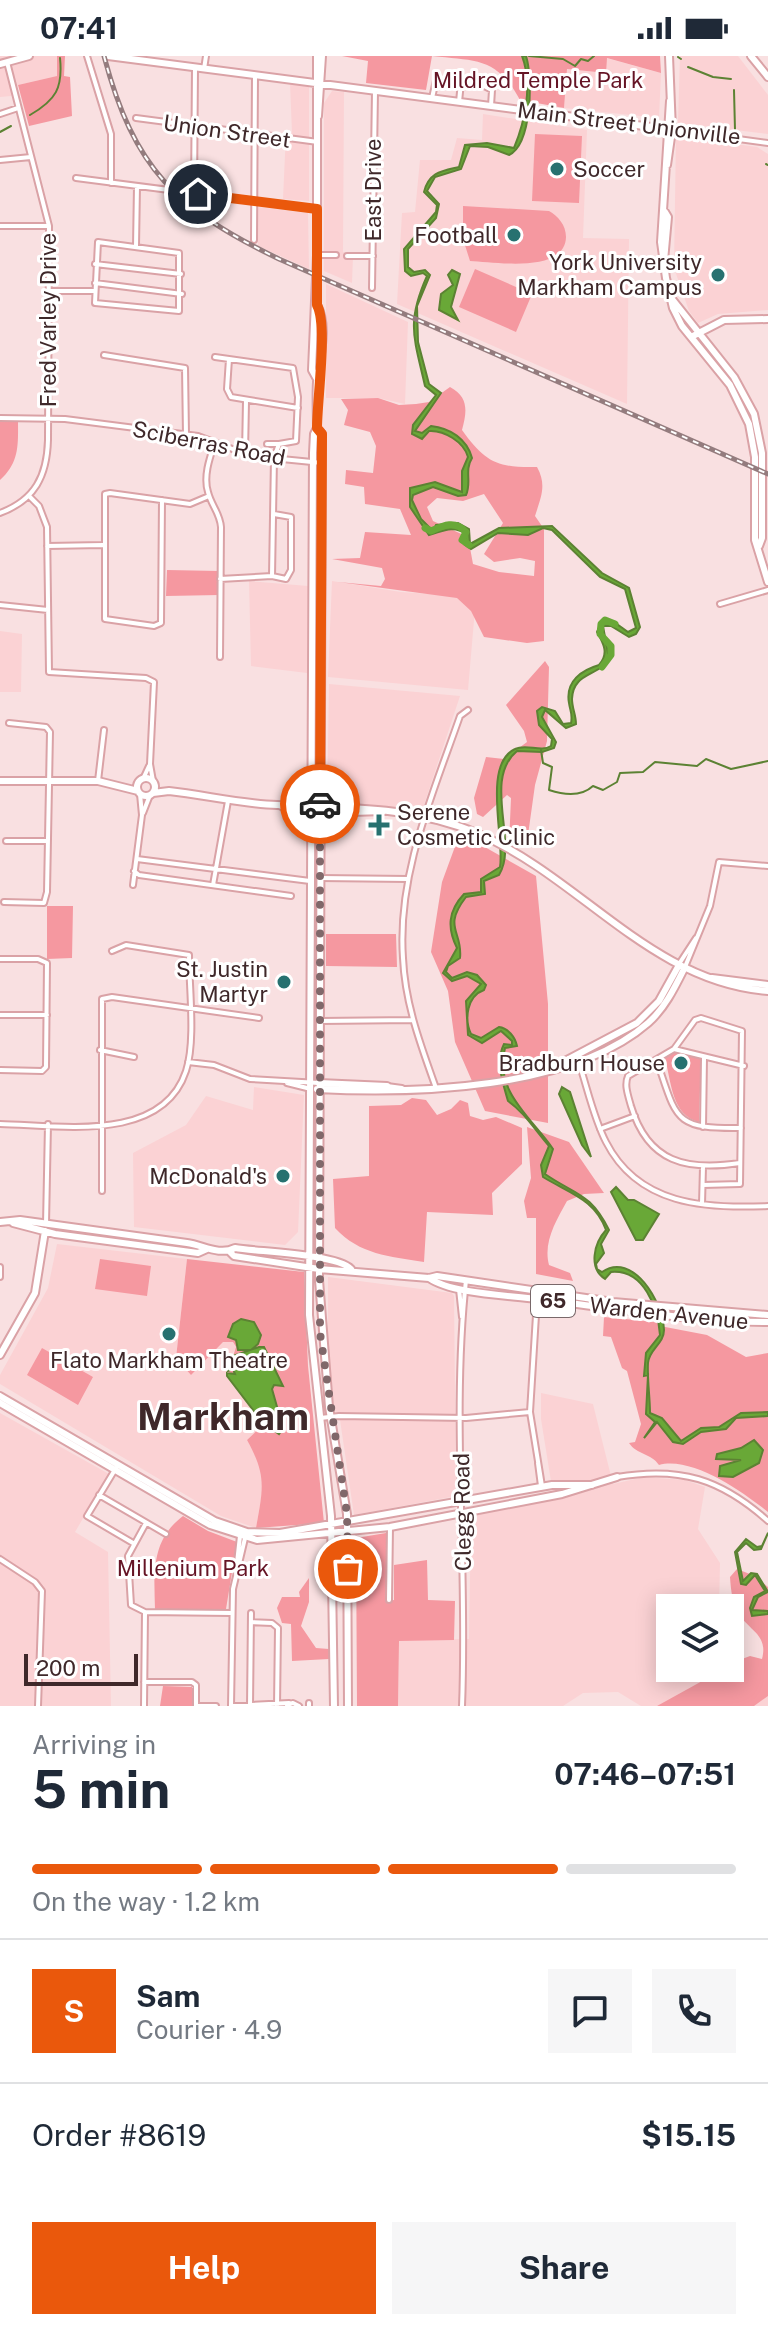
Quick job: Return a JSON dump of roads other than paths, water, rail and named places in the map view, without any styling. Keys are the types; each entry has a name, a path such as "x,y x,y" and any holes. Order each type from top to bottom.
{"main road":[{"path":"4,63 29,56"},
{"name":"Main Street Unionville","path":"108,56 669,130"},
{"path":"319,56 317,305 313,315 312,370 317,379 313,462 320,1021 309,1268 312,1366 331,1526 334,1706"},
{"path":"669,56 665,212 668,217 664,261 672,299 693,336 740,386 757,424 762,453 762,538 759,546 768,582"},
{"path":"751,56 768,77"},
{"path":"693,336 724,320 768,319"},
{"path":"317,428 322,434 322,463 312,881 320,1333 347,1523 348,1706"},
{"path":"0,781 123,784 141,780 169,791"},
{"path":"139,793 141,780"},
{"path":"152,794 154,783"},
{"path":"123,784 139,793 169,791 316,810 384,811 425,816 465,829 525,859 626,933 682,966 718,983 768,988"},
{"path":"315,1086 436,1088 499,1081 550,1069 578,1058 646,1016 682,966"},
{"path":"315,1086 387,1086"},
{"name":"Warden Avenue","path":"0,1222 13,1223 19,1228 46,1228 187,1243 230,1252 234,1256 309,1268 463,1279 646,1309"},
{"path":"0,1355 35,1293 46,1228"},
{"name":"Warden Avenue","path":"230,1252 235,1248 319,1259 345,1264 351,1269"},
{"name":"Warden Avenue","path":"429,1278 462,1288 537,1299 768,1322"},
{"name":"Warden Avenue","path":"674,1312 768,1315"},
{"path":"0,1396 117,1467"},
{"path":"0,1403 243,1535 278,1540 390,1527 573,1492 617,1477"},
{"path":"243,1535 331,1526 571,1483 592,1485"},
{"path":"571,1483 573,1492"},
{"path":"542,1488 542,1497"}],"street":[{"path":"87,56 111,134 111,183"},
{"path":"204,69 206,56"},
{"name":"Fred Varley Drive","path":"4,63 49,226 46,465 30,497"},
{"path":"194,193 195,68"},
{"path":"254,240 255,75"},
{"path":"432,98 436,80 461,82 459,102"},
{"path":"484,86 492,90 491,106"},
{"name":"East Drive","path":"372,288 375,91"},
{"path":"0,114 18,108"},
{"name":"Union Street","path":"136,118 318,142"},
{"name":"Main Street Unionville","path":"669,130 768,143"},
{"path":"0,160 31,157"},
{"path":"76,178 317,209"},
{"path":"136,246 137,186"},
{"path":"0,226 49,226"},
{"path":"98,242 136,246 179,253 182,307 175,313 95,303 98,242"},
{"path":"317,255 336,255"},
{"path":"347,256 373,256"},
{"path":"95,264 181,274"},
{"path":"95,283 182,294"},
{"path":"48,291 95,291"},
{"path":"104,355 185,368 186,435"},
{"path":"215,357 293,368 298,408 296,441 267,444"},
{"path":"229,359 228,394 235,400 298,408"},
{"path":"245,455 246,401"},
{"name":"Sciberras Road","path":"0,418 47,417 186,435 215,442 245,455 322,463"},
{"path":"215,442 208,466 209,496 220,516 220,657"},
{"path":"272,576 274,458 279,444"},
{"path":"162,500 160,625 105,619 105,494 195,503 209,496"},
{"path":"0,513 30,497 46,520 50,674 146,678 154,682 150,764 154,783"},
{"path":"220,579 272,576 286,579 291,570 291,517 274,514"},
{"path":"47,546 103,545"},
{"path":"720,604 768,590"},
{"path":"0,605 48,610"},
{"path":"436,1088 413,1020 403,960 408,879 425,816 460,716 468,710"},
{"path":"4,902 45,902 48,841 49,729 9,723"},
{"path":"98,781 104,730"},
{"path":"141,780 150,764"},
{"path":"133,885 142,815 139,793"},
{"path":"142,815 152,794"},
{"path":"213,885 228,798"},
{"path":"6,841 48,841"},
{"path":"137,859 312,881"},
{"path":"682,966 710,906 719,862 768,866"},
{"path":"134,871 139,875 291,896"},
{"path":"320,878 408,879"},
{"path":"0,1124 100,1124 138,1118 161,1105 178,1087 188,1062 189,955 126,945 112,951"},
{"path":"0,959 46,961 47,1015 44,1070 0,1070"},
{"path":"102,1191 100,1004 104,998 259,1018"},
{"path":"0,1015 47,1015"},
{"path":"703,1185 738,1185 740,1163 744,1066 742,1031 708,1019 695,1020 674,1049 626,1078 635,1116 645,1135 665,1156 678,1163 703,1167 740,1163"},
{"path":"320,1021 413,1020"},
{"path":"674,1049 744,1066"},
{"path":"100,1050 134,1057"},
{"path":"578,1058 600,1129 623,1167 644,1186 672,1199 702,1205 768,1206"},
{"path":"703,1127 704,1058"},
{"path":"657,1060 678,1116 693,1126 741,1128"},
{"path":"188,1062 214,1065 250,1079 315,1086"},
{"path":"387,1086 402,1088"},
{"path":"600,1129 635,1116"},
{"path":"46,1228 48,1124"},
{"path":"702,1205 703,1167"},
{"path":"0,1267 0,1277"},
{"name":"Clegg Road","path":"462,1706 464,1513 459,1418 463,1279"},
{"path":"537,1299 530,1412 542,1488"},
{"path":"320,1418 459,1418 530,1412"},
{"path":"117,1467 87,1516 133,1543"},
{"path":"617,1477 650,1472 680,1474 739,1497 768,1521"},
{"path":"99,1495 166,1534"},
{"path":"146,1523 128,1556 128,1600 131,1605 145,1612 231,1613"},
{"path":"389,1600 390,1527"},
{"path":"243,1535 231,1613 232,1706 299,1706"},
{"path":"0,1559 35,1582 42,1591 38,1706"},
{"path":"144,1706 145,1612"},
{"path":"250,1705 251,1613"},
{"path":"251,1622 272,1623 278,1628 277,1705"},
{"path":"144,1682 192,1682 196,1685 196,1706 216,1706"}],"waterway":[{"path":"529,56 563,59 575,66 581,59 588,61 594,56"},
{"path":"30,115 56,92 60,58"},
{"path":"688,67 713,77 731,79"},
{"path":"734,90 735,130"},
{"path":"0,132 11,126"},
{"path":"425,528 431,531 458,526 466,532 462,540 469,545"},
{"path":"602,667 611,655 611,646 600,634 601,624 605,620 615,624"},
{"path":"541,750 543,763 552,767 549,790 571,794 593,786 603,790 617,782 620,773 643,772 655,762 697,766 706,759 731,769 768,761"}],"railway":[{"path":"104,56 116,95 145,157 186,203 212,222 279,259 768,474"}],"place":[{"name":"Soccer","path":"557,169"},
{"name":"Football","path":"514,235"},
{"name":"York University Markham Campus","path":"718,275"},
{"name":"Serene Cosmetic Clinic","path":"379,825"},
{"name":"St. Justin Martyr","path":"284,982"},
{"name":"Bradburn House","path":"681,1063"},
{"name":"McDonald's","path":"283,1176"},
{"name":"Flato Markham Theatre","path":"169,1334"}],"district":[{"name":"Markham","path":"223,1417"}],"park label":[{"name":"Mildred Temple Park","path":"538,80"},
{"name":"Millenium Park","path":"193,1568"}]}
